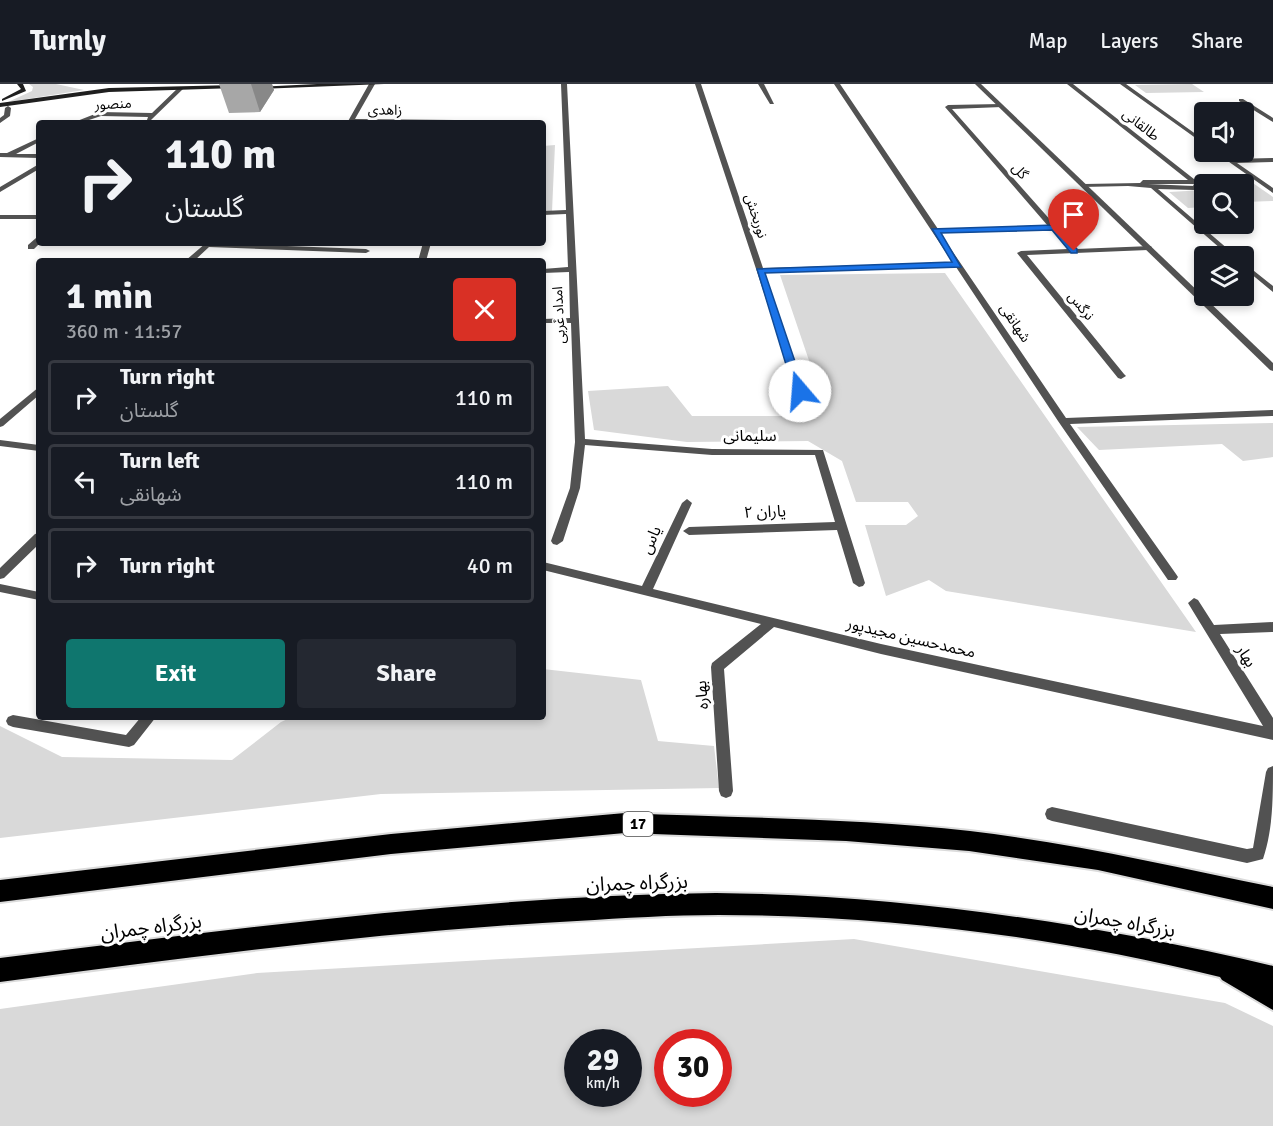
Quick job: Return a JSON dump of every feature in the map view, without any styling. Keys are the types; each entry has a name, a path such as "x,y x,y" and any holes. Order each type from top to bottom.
{"highway":[{"name":"17","path":"0,891 391,843 625,823 787,828 969,841 1098,860 1273,897"},
{"name":"بزرگراه چمران","path":"0,970 369,924 523,912 729,904 872,911 1025,928 1217,964 1273,978"},
{"path":"1217,964 1273,998"}],"main road":[{"path":"0,105 22,92 25,88 20,84"},
{"path":"90,85 209,84"},
{"path":"252,87 381,84"},
{"path":"0,105 8,108 109,90 240,87"},
{"path":"0,105 54,99"}],"street":[{"path":"352,120 372,84"},
{"name":"امداد غربی","path":"557,541 575,488 580,442 564,84"},
{"name":"نوربخش","path":"698,84 800,391"},
{"path":"761,84 772,103"},
{"name":"شهانقی","path":"837,84 1063,421 1172,576"},
{"path":"978,84 1273,368"},
{"name":"طالقانی","path":"1070,84 1194,182"},
{"path":"1123,84 1194,135"},
{"path":"149,120 181,88"},
{"path":"1241,100 1273,120"},
{"name":"گل","path":"1000,106 948,107 1074,251"},
{"path":"0,121 7,116 8,108"},
{"name":"منصور","path":"83,120 100,114 154,115"},
{"path":"3,155 36,141"},
{"path":"3,155 36,156"},
{"path":"1254,160 1273,160"},
{"path":"1232,162 1273,191"},
{"path":"0,190 36,168"},
{"path":"1144,185 1143,182 1163,180 1185,180 1194,183"},
{"path":"1084,186 1144,185 1154,189 1221,246"},
{"path":"1154,189 1194,188"},
{"path":"546,213 570,212"},
{"path":"0,217 36,217"},
{"path":"935,231 1054,228"},
{"path":"31,247 36,243"},
{"path":"193,258 207,246"},
{"path":"254,246 366,251"},
{"path":"1074,251 1148,248"},
{"name":"نرگس","path":"1074,251 1021,253 1121,376"},
{"path":"760,270 958,265"},
{"path":"546,271 572,269"},
{"path":"1254,274 1273,290"},
{"path":"546,321 575,320"},
{"path":"0,424 36,393"},
{"path":"1063,421 1273,413"},
{"name":"سلیمانی","path":"580,442 712,452 819,452 859,584"},
{"path":"0,443 36,448"},
{"name":"یاس","path":"646,591 687,502"},
{"name":"یاران ٢","path":"689,531 842,526"},
{"path":"0,575 36,540"},
{"name":"محمدحسین مجیدپور","path":"546,567 771,623 1273,732"},
{"path":"0,588 36,595"},
{"name":"بهار","path":"1194,603 1273,732"},
{"name":"بهاره","path":"726,791 717,667 771,623"},
{"name":"بهار","path":"1210,630 1273,627"},
{"path":"13,721 129,741 146,720"},
{"path":"1052,814 1247,856 1258,854 1273,772"}],"shaded area":[{"path":"29,84 56,84 84,90 8,102 32,91 33,87"},
{"path":"1192,84 1204,92 1146,93 1135,85"},
{"path":"555,145 552,211 546,211 546,146"},
{"path":"1254,184 1273,197 1273,201 1254,202"},
{"path":"1194,191 1194,208 1188,208 1169,192"},
{"path":"945,273 1196,632 946,591 929,580 886,596 865,525 906,525 918,516 908,502 856,502 842,461 808,441 687,442 594,430 588,391 668,386 692,416 798,416 811,395 821,396 780,275"},
{"path":"1273,423 1273,457 1243,461 1222,444 1099,450 1077,427"},
{"path":"546,669 641,680 658,741 714,746 719,788 381,794 0,838 0,726 62,757 232,760 285,720 546,720"},
{"path":"854,939 1225,1003 1273,1026 1273,1126 0,1126 0,1009 257,973"}],"route":[{"path":"800,391 760,270 958,265 935,231 1054,228 1074,251"}]}
